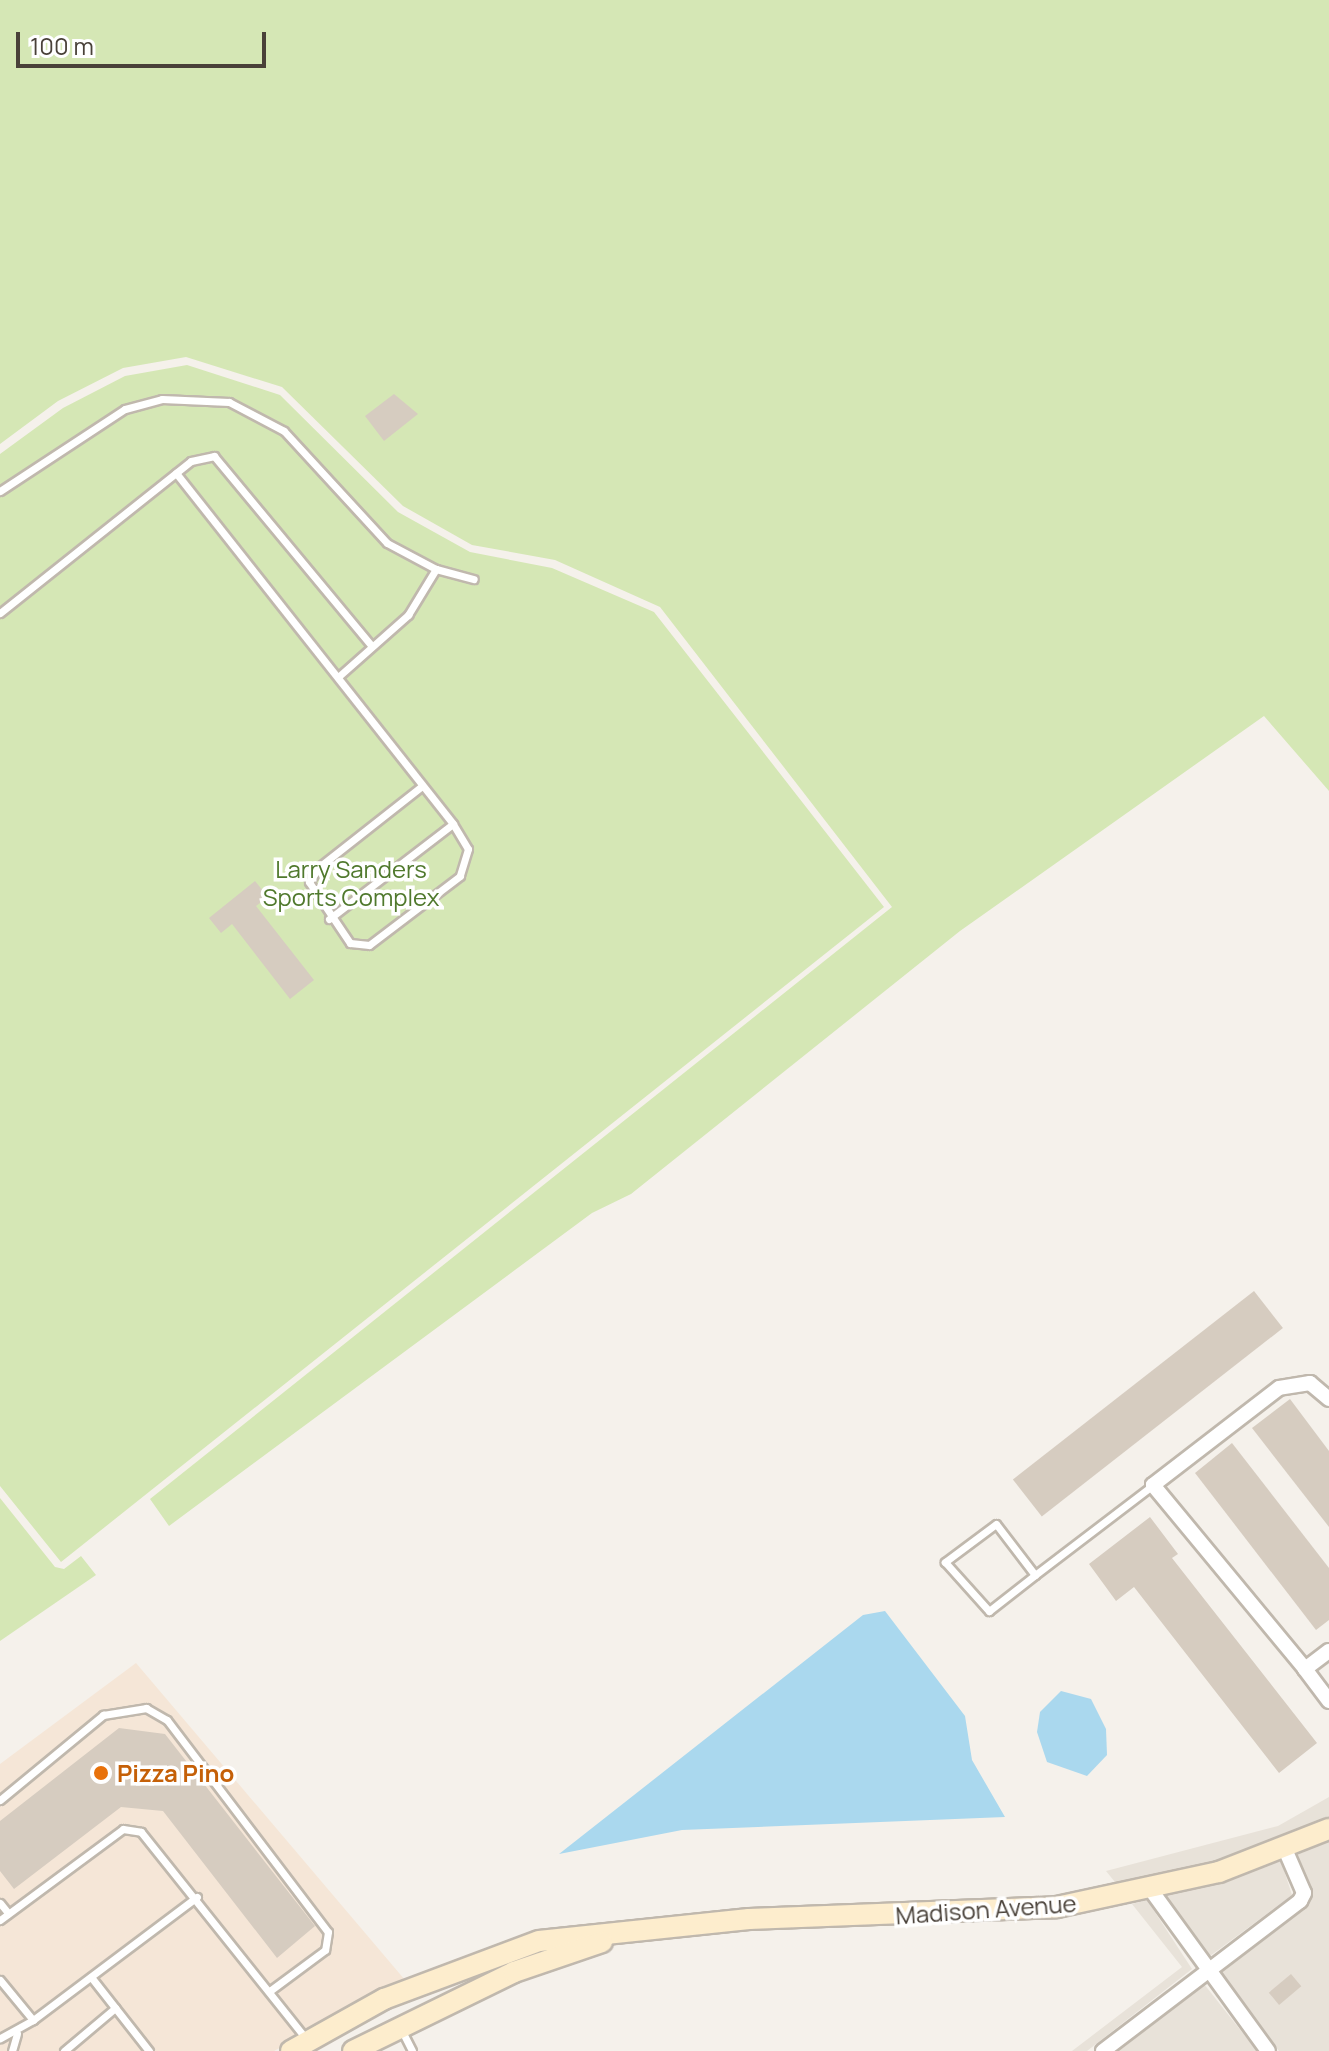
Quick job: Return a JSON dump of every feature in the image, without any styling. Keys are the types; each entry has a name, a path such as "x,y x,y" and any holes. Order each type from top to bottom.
{"main road":[{"name":"Madison Avenue","path":"299,2046 480,1959 567,1936 749,1919 1057,1907 1151,1890 1285,1849 1329,1829"},
{"name":"Madison Avenue","path":"353,2051 514,1972 631,1932"}],"street":[{"path":"1329,1399 1310,1383 1287,1383 1153,1485 1329,1701"},
{"path":"1305,1669 1329,1651"},
{"path":"1103,2051 1300,1901 1304,1893 1285,1849"},
{"path":"1151,1890 1205,1971 1268,2051"}],"lane":[{"path":"0,491 125,409 162,399 229,402 284,431 368,526 436,569 474,579"},
{"path":"1,609 176,473 203,456 223,462 370,644"},
{"path":"176,473 453,824 468,849 460,876 369,945 350,943 310,892 314,873 422,786"},
{"path":"338,677 370,644 408,615 436,569"},
{"path":"329,919 453,824"},
{"path":"1035,1575 996,1524 946,1556 984,1610 1035,1575 1153,1485"},
{"path":"0,1800 103,1715 146,1708 167,1720 328,1932 325,1950 271,1990"},
{"path":"0,1920 123,1829 152,1839 271,1990 299,2046"},
{"path":"0,2038 17,2034 197,1897"},
{"path":"0,1903 8,1913"},
{"path":"91,1977 149,2051"},
{"path":"0,1980 33,2020"},
{"path":"64,2051 115,2008"},
{"path":"400,2027 412,2051"},
{"path":"12,2051 17,2034"}],"shaded area":[{"path":"136,1663 405,1980 274,2051 0,2051 0,1764"},
{"path":"1329,1797 1329,1818 1216,1863 1119,1887 1106,1871 1278,1826"},
{"path":"1329,1839 1329,2051 1279,2051 1218,1974 1308,1906 1312,1890 1297,1854"},
{"path":"1281,1861 1292,1895 1206,1959 1165,1896"},
{"path":"1147,1900 1192,1969 1087,2051 1072,2051 1182,1967 1132,1904"},
{"path":"1204,1984 1257,2051 1119,2051"}],"green space":[{"path":"0,0 1329,0 1329,791 1264,716 960,931 631,1194 592,1213 169,1526 150,1499 892,907 660,607 555,560 472,545 403,506 282,387 186,357 123,368 58,401 0,444"},
{"name":"Larry Sanders Sports Complex","path":"187,365 280,395 398,512 470,552 552,568 654,612 884,907 61,1562 0,1486 0,454 63,408 125,376"},
{"path":"0,1498 55,1567 64,1569 81,1556 96,1575 0,1641"}],"water":[{"path":"885,1611 965,1716 972,1760 1005,1817 682,1830 559,1854 863,1615"},
{"path":"1061,1691 1091,1699 1106,1729 1107,1755 1087,1776 1047,1762 1037,1732 1040,1712"}],"building":[{"path":"394,394 418,414 384,441 365,416"},
{"path":"255,881 268,897 256,906 314,980 290,999 232,924 221,933 209,918"},
{"path":"1254,1291 1283,1328 1042,1516 1013,1479"},
{"path":"1290,1399 1329,1451 1329,1527 1252,1428"},
{"path":"1232,1443 1329,1568 1329,1620 1316,1630 1195,1473"},
{"path":"1150,1517 1178,1554 1172,1558 1317,1743 1279,1773 1134,1587 1116,1601 1089,1564"},
{"path":"119,1728 165,1734 315,1926 277,1958 163,1811 121,1807 14,1889 0,1871 0,1821"},
{"path":"1291,1974 1301,1986 1279,2005 1269,1993"}],"place":[{"name":"Pizza Pino","path":"101,1773"}]}
